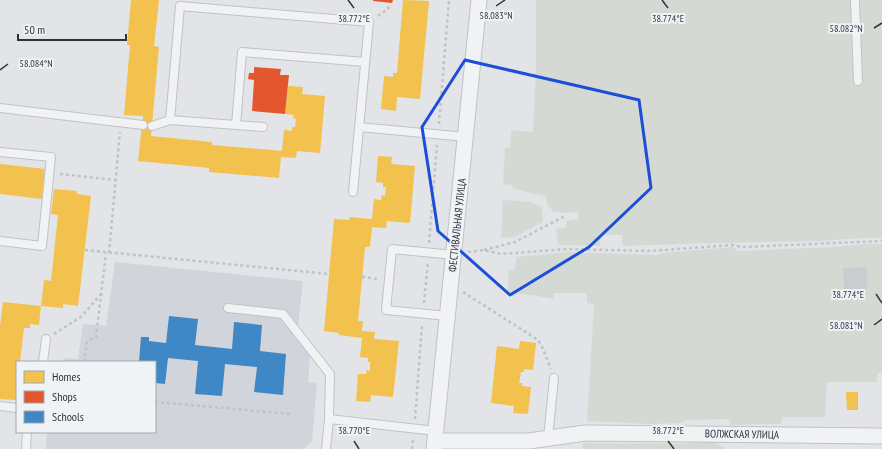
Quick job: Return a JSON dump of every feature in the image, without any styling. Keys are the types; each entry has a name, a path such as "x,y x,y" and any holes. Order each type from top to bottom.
{"street":[{"name":"ФЕСТИВАЛЬНАЯ УЛИЦА","path":"435,440 479,0"},
{"name":"ВОЛЖСКАЯ УЛИЦА","path":"435,440 529,441 585,433 882,436"}],"lane":[{"path":"855,0 858,81"},
{"path":"170,120 180,6 369,22 353,192"},
{"path":"236,125 242,52 366,62"},
{"path":"0,108 143,125"},
{"path":"152,126 170,120 263,127"},
{"path":"360,127 466,137"},
{"path":"0,152 52,157 42,246 0,241"},
{"path":"448,316 386,310 392,249 454,255"},
{"path":"228,308 283,314 330,374 329,419 326,449"},
{"path":"43,361 46,339"},
{"path":"548,438 554,378"},
{"path":"0,406 16,408"},
{"path":"329,419 414,430 435,440"},
{"path":"26,449 27,433"}],"path":[{"path":"412,449 450,0"},
{"path":"369,22 388,9 389,3"},
{"path":"84,361 87,342 96,337 101,293 108,253 121,122"},
{"path":"50,172 115,180"},
{"path":"454,255 515,242 565,216"},
{"path":"483,250 501,254 567,249 650,251 732,244 742,247 882,241"},
{"path":"85,250 329,274"},
{"path":"362,277 389,280"},
{"path":"451,284 535,338 541,344 554,378"},
{"path":"46,339 81,317 101,293"},
{"path":"156,402 292,414"}],"highlighted area":[{"path":"465,60 639,100 651,188 589,247 510,295 438,231 422,127"}],"shaded area":[{"path":"536,0 882,0 882,238 623,246 622,235 601,235 600,246 558,245 556,229 566,228 567,221 579,219 578,212 553,212 546,202 546,196 513,189 512,185 503,184 505,148 510,148 511,130 533,132 536,64"},
{"path":"503,200 531,202 542,207 543,222 515,237 501,238"},
{"path":"882,244 882,373 877,373 877,382 827,382 825,417 782,417 781,424 730,425 730,419 686,420 680,423 649,424 587,421 594,304 587,303 587,293 554,293 553,299 532,295 507,293 509,269 514,270 517,257 569,252 657,255 663,253 732,247 738,251 834,247"},
{"path":"115,262 303,281 298,326 311,343 308,382 317,383 312,442 303,449 46,449 47,433 156,433 156,361 64,361 65,358 78,359 83,324 106,326"},
{"path":"713,442 725,449 582,449 583,443 683,444"}],"building: Homes":[{"path":"131,0 159,0 154,46 159,47 151,136 212,142 212,145 282,151 284,130 292,131 292,127 295,127 296,119 293,118 294,115 285,114 288,86 303,87 302,94 325,96 320,153 297,151 296,158 281,157 279,178 209,172 209,168 138,161 143,116 124,115 130,45 127,45"},
{"path":"403,0 429,1 420,99 397,97 396,111 381,109 384,76 393,77 393,73 397,73"},
{"path":"378,156 392,157 391,164 415,166 410,223 387,221 386,228 372,227 370,247 365,247 358,321 363,321 362,331 375,332 374,339 399,341 393,397 371,395 370,402 356,401 358,374 366,374 367,370 370,371 370,362 368,362 368,358 360,357 362,338 339,335 339,333 324,331 334,219 349,220 350,217 372,219 374,199 381,200 382,195 385,196 386,187 383,187 383,183 376,182"},
{"path":"0,164 45,169 42,199 0,194"},
{"path":"54,189 77,191 77,194 91,196 78,306 63,304 63,308 41,306 44,280 51,281 58,215 51,214"},
{"path":"3,302 41,306 39,325 30,324 30,328 24,328 20,361 16,361 16,400 0,399 0,326"},
{"path":"520,341 536,343 533,370 524,369 524,372 521,372 519,383 522,383 522,386 531,387 528,414 513,413 514,406 491,403 497,346 519,349"},
{"path":"846,392 858,392 858,410 847,410"}],"building: Shops":[{"path":"373,0 393,0 392,3"},
{"path":"254,67 281,69 280,75 289,75 285,114 252,111 254,80 248,79 249,73 254,73"}],"building: Schools":[{"path":"169,316 198,319 195,345 232,349 234,322 262,325 260,351 286,354 283,395 254,392 257,367 225,364 222,396 195,394 198,361 168,358 165,384 156,383 156,361 139,361 141,337 149,337 149,341 166,343"}],"building: Other":[{"path":"867,267 867,289 844,290 843,268"}]}
